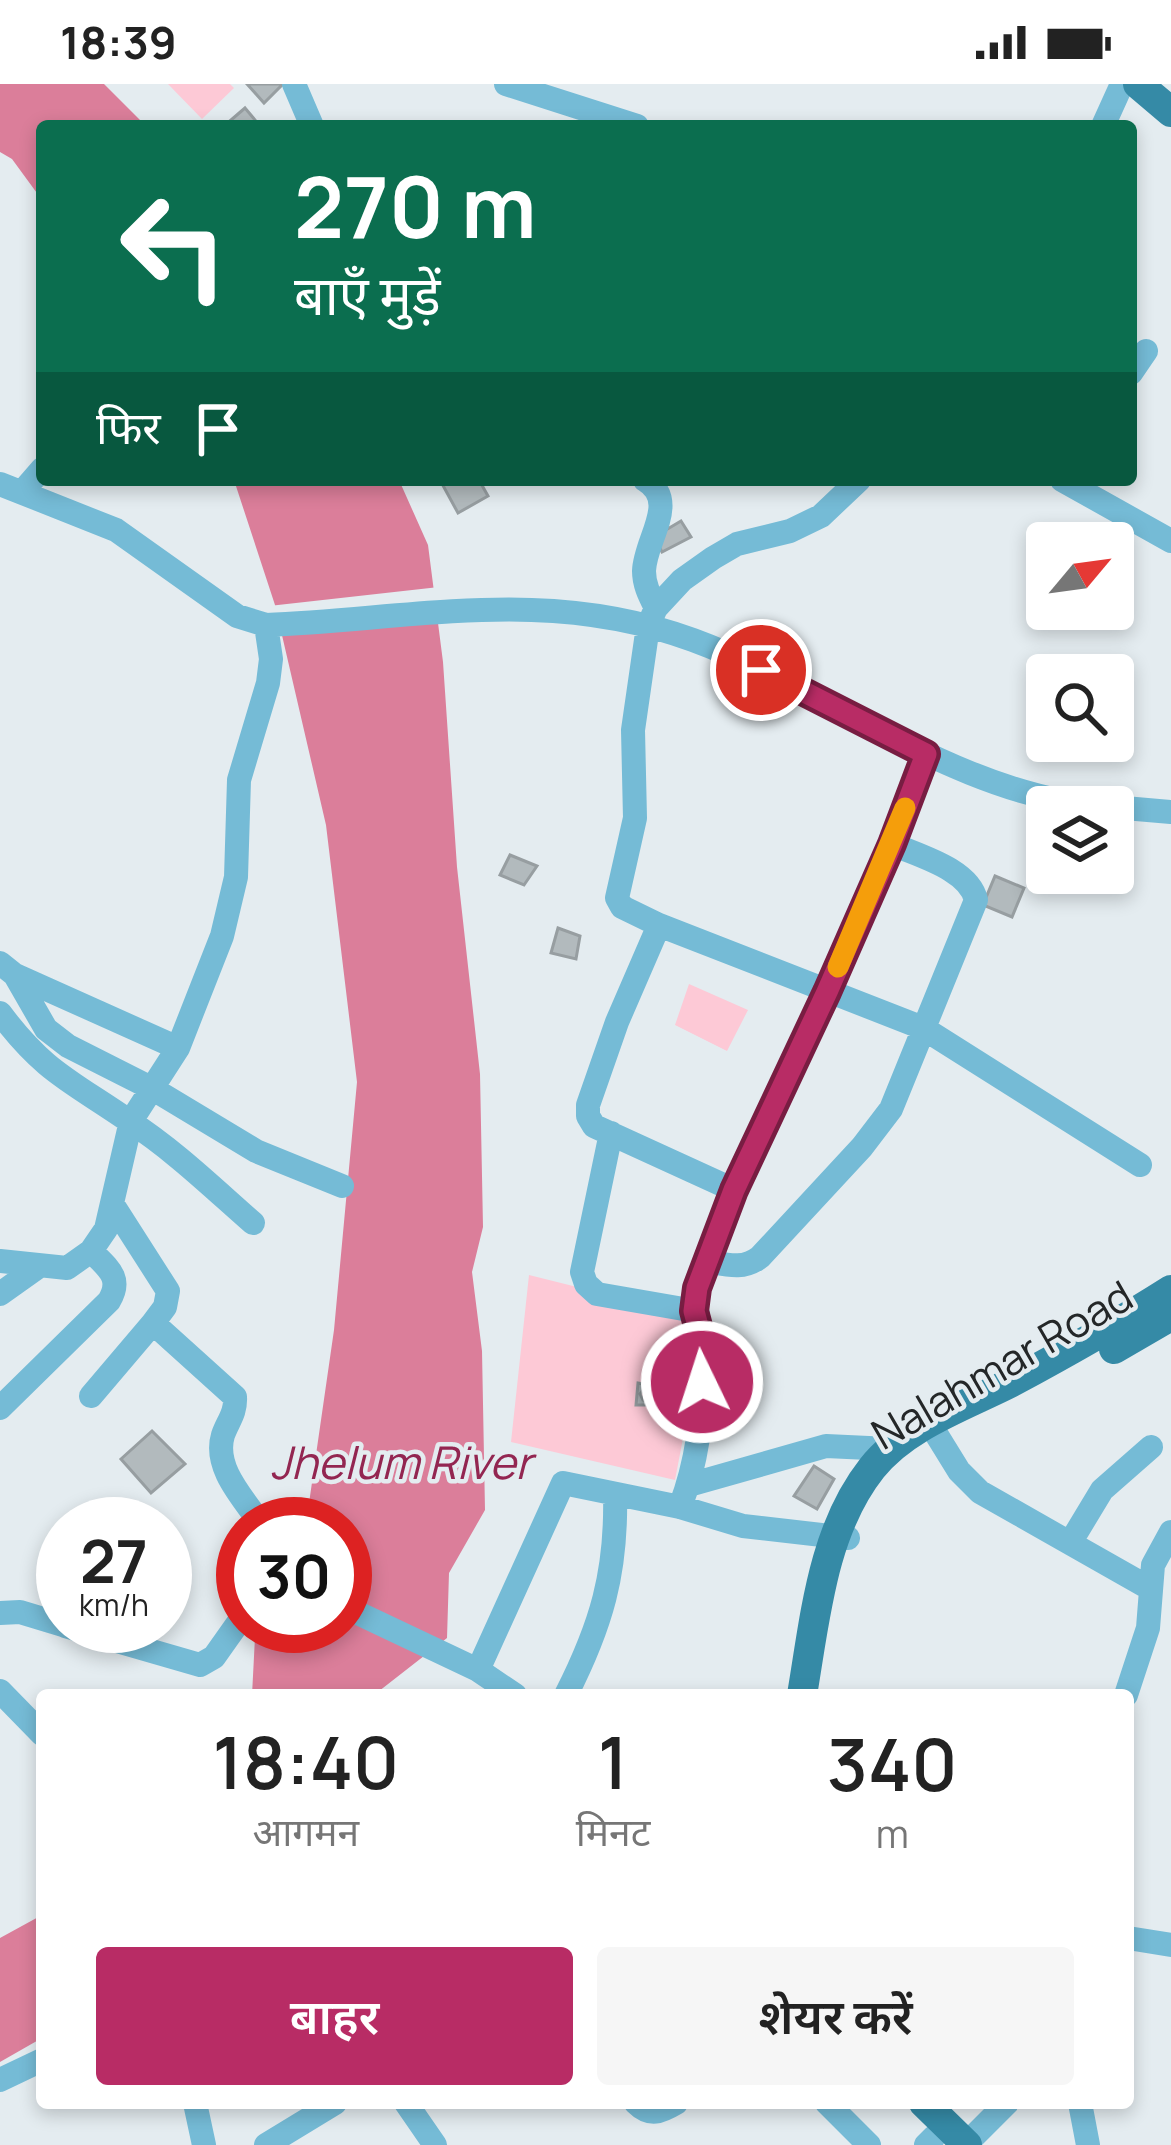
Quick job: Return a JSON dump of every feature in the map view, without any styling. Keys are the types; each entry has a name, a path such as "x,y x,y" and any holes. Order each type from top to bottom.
{"main road":[{"path":"1138,84 1171,112"},
{"name":"Nalahmar Road","path":"819,1689 843,1537 888,1473 935,1432 1171,1290"},
{"name":"Nalahmar Road","path":"935,1432 1171,1316"},
{"path":"803,1689 819,1593 870,1470 890,1449 935,1432"},
{"path":"904,2109 934,2142"},
{"path":"930,2109 966,2144"}],"street":[{"path":"294,84 309,120"},
{"path":"506,84 618,120"},
{"path":"1105,120 1122,84"},
{"path":"1137,364 1146,351"},
{"path":"654,486 662,504 644,573 652,617 633,730 635,818 617,898 622,907 923,1028 1140,1165"},
{"path":"652,617 682,580 713,558 737,544 790,531 821,516 853,486"},
{"path":"1076,486 1171,541"},
{"path":"11,488 116,530 237,616 266,625 482,607 652,617 926,754 994,783 1026,790"},
{"path":"0,1262 67,1268 91,1252 106,1229 130,1121 178,1048 222,937 236,877 239,780 268,683 271,659 266,625"},
{"path":"685,1496 700,1414 704,1349 694,1311 697,1288 734,1190 827,992 926,754"},
{"path":"1134,809 1171,812"},
{"path":"707,1261 750,1265 774,1243 862,1147 891,1109 909,1071 976,900 964,878 892,844"},
{"path":"659,925 617,1022 587,1116 594,1126 734,1190"},
{"path":"7,969 178,1048"},
{"path":"7,969 46,1029 68,1046 153,1089 256,1151 342,1186"},
{"path":"0,1013 28,1051 53,1073 130,1121 253,1223"},
{"path":"611,1133 582,1272 586,1284 597,1294 694,1311"},
{"path":"92,1396 165,1306 168,1291 113,1205"},
{"path":"0,1408 116,1289 116,1278 91,1252"},
{"path":"0,1294 38,1267"},
{"path":"152,1323 235,1397 234,1414 223,1436 224,1466 244,1497"},
{"path":"935,1432 959,1471 980,1492 1151,1589"},
{"path":"470,1667 563,1483 615,1494 685,1496 826,1446 890,1449"},
{"path":"1070,1543 1102,1490 1151,1447"},
{"path":"569,1689 603,1614 616,1531 615,1494"},
{"path":"685,1496 743,1526 843,1537"},
{"path":"1129,1689 1160,1633 1151,1589 1153,1565 1171,1532"},
{"path":"0,1613 36,1617"},
{"path":"372,1620 505,1689"},
{"path":"158,1653 200,1665 217,1653"},
{"path":"0,1691 36,1728"},
{"path":"1134,1939 1171,1945"},
{"path":"0,2080 36,2063"},
{"path":"196,2109 204,2145"},
{"path":"266,2145 325,2109"},
{"path":"410,2109 436,2145"},
{"path":"832,2109 869,2145"},
{"path":"966,2144 1001,2109"},
{"path":"1081,2109 1088,2145"}],"shaded area":[{"path":"168,84 230,84 234,88 202,119"},
{"path":"689,984 748,1010 727,1051 675,1025"},
{"path":"529,1275 693,1316 700,1350 675,1480 511,1442"}],"water":[{"path":"0,84 104,84 140,120 36,120 36,192 12,159 0,152"},
{"name":"Jhelum River","path":"236,486 402,486 428,545 480,1074 483,1227 472,1272 482,1351 485,1510 449,1573 447,1638 382,1689 252,1689 254,1653 372,1653 372,1497 310,1497 334,1330 357,1082 326,825 275,605"},
{"path":"36,1918 36,2041 0,2062 0,1938"}],"pier":[{"path":"439,587 443,616 276,635 269,606"}],"building":[{"path":"247,84 283,84 264,103"},
{"path":"245,108 255,120 231,120"},
{"path":"443,486 482,486 488,496 458,513"},
{"path":"681,521 691,537 662,552 654,537"},
{"path":"510,855 537,866 524,885 500,875"},
{"path":"995,876 1024,888 1012,917 983,905"},
{"path":"558,928 580,936 576,959 551,953"},
{"path":"638,1383 659,1387 658,1405 636,1405","holes":["650,1390 656,1404 640,1394"]},
{"path":"152,1431 185,1464 151,1493 121,1459"},
{"path":"814,1466 834,1479 817,1509 794,1496"}],"slow traffic":[{"path":"838,967 905,808"}],"route":[{"path":"702,1382 704,1349 694,1311 697,1288 734,1190 827,992 926,754 761,670"}]}
